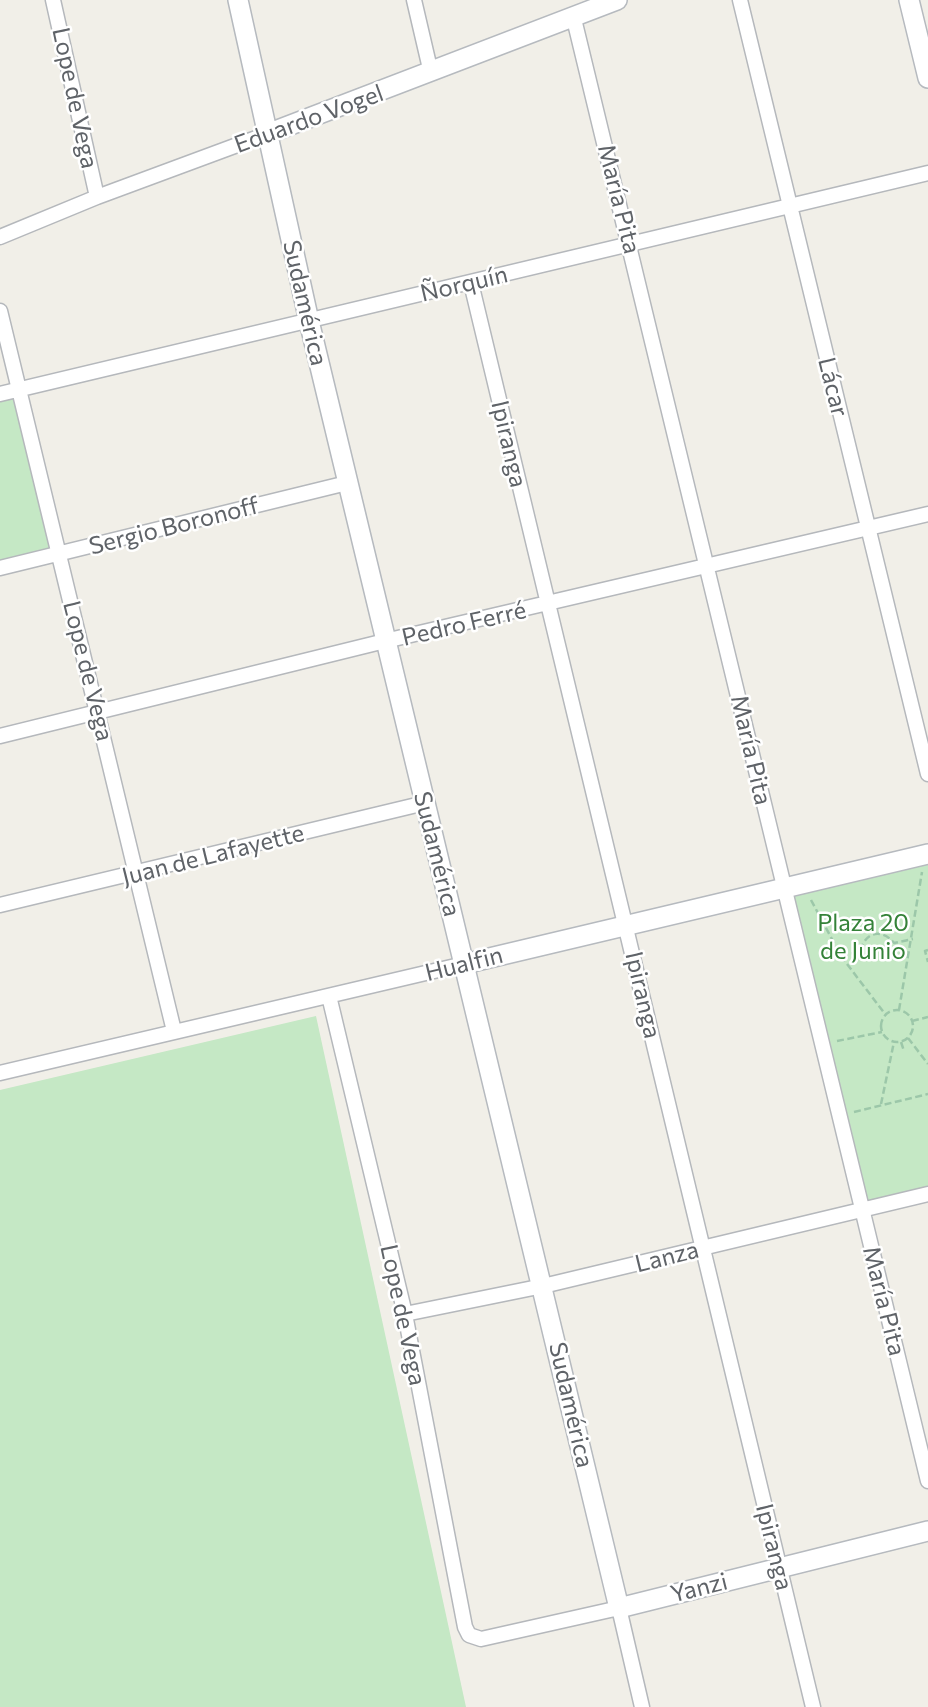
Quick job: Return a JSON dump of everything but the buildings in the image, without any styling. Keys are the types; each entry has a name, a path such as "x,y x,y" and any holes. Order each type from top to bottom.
{"street":[{"name":"Lope de Vega","path":"53,0 97,197"},
{"name":"Sudamérica","path":"239,0 347,483 543,1286 642,1707"},
{"path":"414,0 430,73"},
{"name":"Eduardo Vogel","path":"0,237 97,197 574,19 617,0"},
{"name":"Lácar","path":"740,0 928,774"},
{"path":"909,0 928,78"},
{"name":"María Pita","path":"574,19 708,564 793,886 824,1044 928,1481"},
{"name":"Ñorquín","path":"0,394 928,173"},
{"name":"Ipiranga","path":"471,283 813,1707"},
{"name":"Lope de Vega","path":"0,311 174,1031"},
{"name":"Sergio Boronoff","path":"0,568 347,483"},
{"name":"Pedro Ferré","path":"0,736 385,641 928,514"},
{"name":"Juan de Lafayette","path":"0,905 425,803"},
{"name":"Hualfin","path":"0,1073 926,855"},
{"name":"Lope de Vega","path":"329,996 405,1314 461,1615 469,1635"},
{"name":"Lanza","path":"405,1314 543,1286 928,1194"},
{"name":"Yanzi","path":"469,1635 481,1639 619,1608 928,1531"}],"path":[{"path":"899,1010 926,855"},
{"path":"793,886 841,956 886,1014"},
{"path":"841,956 863,951 865,939 875,933 886,935 891,944 913,939"},
{"path":"928,950 925,951 928,962"},
{"path":"899,1010 912,1021 913,1030 908,1038 894,1042 882,1032 881,1023 886,1014 899,1010"},
{"path":"912,1021 928,1017"},
{"path":"824,1044 882,1032"},
{"path":"908,1038 928,1064"},
{"path":"881,1105 894,1042"},
{"path":"901,1042 904,1051"},
{"path":"841,1115 928,1094"}],"green space":[{"path":"20,389 59,554 0,568 0,394"},
{"name":"Plaza 20 de Junio","path":"928,854 928,1194 862,1210 784,889"},
{"path":"316,1016 466,1707 0,1707 0,1090"}]}
